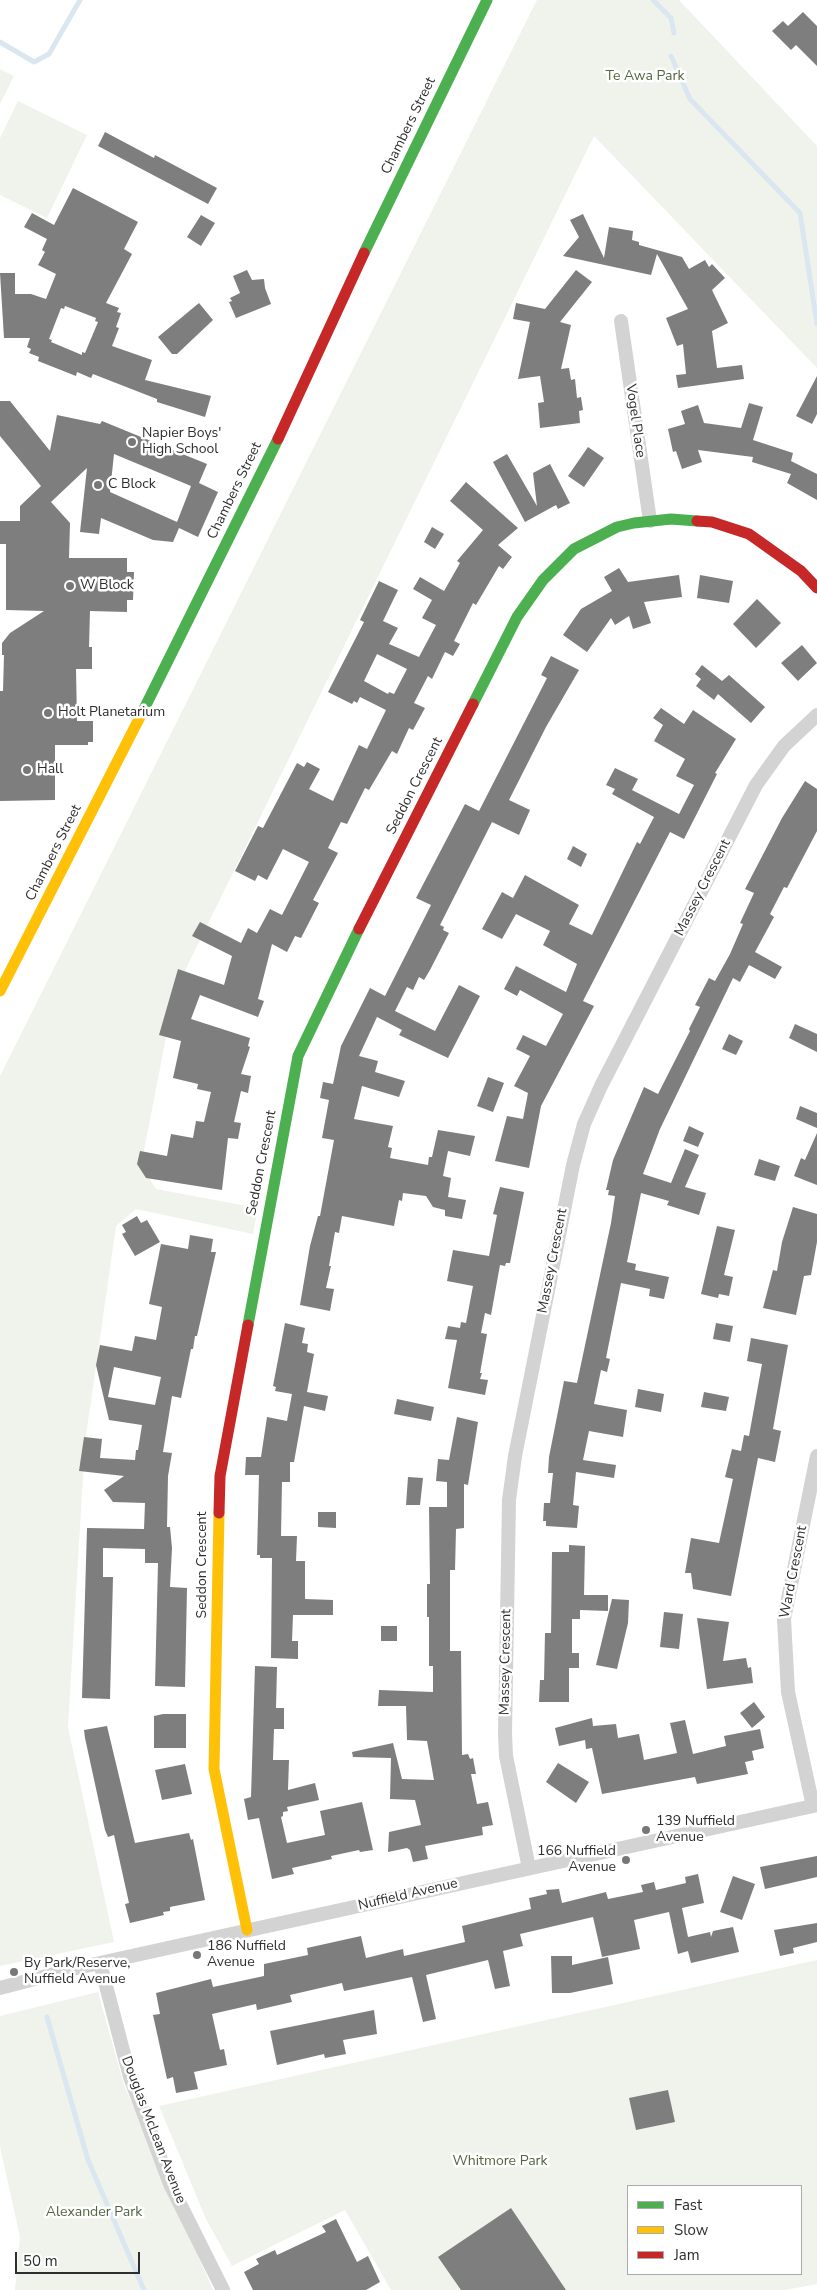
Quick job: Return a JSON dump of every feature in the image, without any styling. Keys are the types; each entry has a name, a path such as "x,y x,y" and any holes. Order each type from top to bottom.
{"street":[{"name":"Chambers Street","path":"0,991 138,722 291,412 330,324 486,0"},
{"name":"Vogel Place","path":"621,321 650,521"},
{"name":"Seddon Crescent","path":"247,1930 214,1768 220,1476 226,1430 298,1056 338,969 526,603 556,564 574,550 617,527 672,519 712,522 749,534 782,554 817,588"},
{"name":"Massey Crescent","path":"530,1868 506,1756 509,1500 515,1456 573,1164 584,1124 601,1086 756,785 784,746 817,715"},
{"name":"Ward Crescent","path":"815,1806 788,1692 784,1619 817,1456"},
{"name":"Nuffield Avenue","path":"0,1988 247,1930 815,1806"},
{"name":"Douglas McLean Avenue","path":"100,1963 130,2077 170,2184 223,2290"}],"green space":[{"name":"Te Awa Park","path":"537,0 679,0 817,146 817,368 594,136 175,991 141,1166 156,1189 258,1208 253,1234 136,1209 116,1226 85,1443 68,1727 114,1942 0,1966 0,1076"},
{"path":"0,69 14,76 0,104"},
{"path":"18,101 87,135 47,218 0,195 0,138"},
{"name":"Whitmore Park","path":"817,1960 817,2284 786,2290 391,2290 345,2210 232,2266 206,2219 159,2106"},
{"name":"Alexander Park","path":"98,1992 124,2085 213,2290 15,2290 20,2237 0,2147 0,2016"}],"building":[{"path":"803,12 817,26 817,66 796,45 791,50 772,31 783,21 788,26"},
{"path":"105,132 154,158 155,155 217,188 208,204 98,146"},
{"path":"73,188 138,222 124,249 132,254 106,303 119,308 117,312 121,313 116,327 119,328 112,346 152,360 145,380 211,396 205,417 157,402 157,399 93,374 91,378 77,372 76,376 38,361 39,357 29,353 31,349 27,347 30,338 4,338 0,273 15,273 15,294 31,294 46,299 56,274 38,265 45,252 42,250 47,239 24,227 32,213 54,225","holes":["65,306 96,318 95,321 98,322 85,353 82,352 82,355 51,342 52,340 49,339 61,308 64,309"]},
{"path":"583,214 604,258 609,227 633,231 632,240 639,242 639,245 682,257 689,269 705,260 709,267 712,264 725,278 712,290 728,323 712,331 717,368 742,365 744,379 678,388 676,375 686,374 683,344 677,346 666,318 688,309 657,254 651,275 563,256 579,237 570,220"},
{"path":"201,215 215,223 201,246 187,237"},
{"path":"247,270 252,280 264,279 271,304 236,318 229,302 232,301 230,298 240,293 233,276"},
{"path":"576,270 592,282 560,322 571,325 561,369 569,368 571,380 575,379 577,398 581,397 583,410 579,411 580,423 540,428 538,403 544,402 540,376 518,379 530,322 513,319 516,303 545,309"},
{"path":"199,303 213,320 177,354 172,354 158,337"},
{"path":"817,376 817,414 812,424 796,416"},
{"path":"0,401 10,401 50,451 57,415 100,424 102,421 207,464 199,483 218,492 198,537 179,528 173,542 153,540 101,518 99,534 80,532 87,468 51,502 70,523 69,558 127,558 127,572 134,572 133,600 127,600 127,612 90,611 89,647 92,647 92,669 76,669 77,721 93,721 93,742 88,742 88,745 55,745 55,800 0,801 0,691 3,691 4,655 2,655 2,643 10,633 44,611 6,610 6,544 0,544 0,521 20,521 20,506 41,486 0,436","holes":["114,454 191,486 177,522 110,492"]},
{"path":"749,403 763,407 753,440 793,453 791,461 817,474 817,500 787,483 791,474 752,462 753,457 698,450 702,462 682,469 676,451 673,452 668,429 685,424 681,411 698,405 704,423 741,428"},
{"path":"588,447 604,458 584,487 568,476"},
{"path":"507,454 537,506 533,473 550,464 570,503 558,509 556,505 525,522 493,462"},
{"path":"466,482 518,528 498,545 512,557 503,569 499,566 476,605 473,603 454,641 460,644 453,656 445,652 432,679 428,676 414,703 425,708 413,730 409,728 397,754 392,751 369,790 365,788 347,824 341,822 328,848 338,853 313,900 319,903 301,938 295,936 287,952 272,944 258,999 264,1001 258,1017 200,995 191,1019 250,1038 248,1046 250,1047 241,1074 251,1076 248,1093 241,1091 234,1122 241,1123 238,1139 228,1138 222,1190 146,1178 137,1164 140,1151 167,1156 171,1134 193,1138 196,1121 204,1122 211,1092 197,1089 198,1084 173,1078 181,1041 159,1035 178,969 224,985 232,956 192,936 200,922 241,943 248,928 257,933 270,909 282,915 309,862 283,849 267,880 258,875 255,881 235,871 258,826 263,828 297,763 304,767 307,762 320,769 309,789 333,801 359,745 367,749 386,710 360,697 357,703 354,701 352,704 328,692 364,622 360,620 379,581 398,590 383,621 398,628 389,644 419,657 436,625 422,618 432,600 413,589 420,577 444,591 460,563 457,561 483,530 450,501","holes":["377,654 407,669 394,694 389,692 388,694 364,681"]},
{"path":"432,527 444,534 435,549 424,542"},
{"path":"619,568 628,582 679,575 682,597 644,602 651,623 633,629 629,616 615,625 611,618 587,652 563,635 581,609 612,591 604,577"},
{"path":"700,575 733,581 729,603 697,598"},
{"path":"757,599 781,623 756,648 733,624"},
{"path":"802,645 817,663 798,681 781,663"},
{"path":"551,656 579,670 546,727 509,800 530,810 519,835 492,822 440,925 444,927 443,930 449,933 424,980 419,977 413,990 407,987 395,1011 435,1031 459,985 480,996 448,1058 399,1035 402,1030 377,1017 359,1056 378,1061 375,1072 405,1081 399,1097 362,1086 354,1119 393,1126 388,1147 392,1148 390,1158 428,1165 429,1157 432,1157 438,1130 475,1136 470,1156 448,1151 443,1176 451,1178 448,1197 466,1200 462,1219 445,1216 445,1210 433,1207 426,1196 403,1193 402,1201 399,1200 394,1226 342,1216 339,1233 335,1232 326,1288 334,1289 330,1311 300,1305 310,1246 318,1216 320,1216 334,1140 322,1138 329,1100 320,1098 323,1082 333,1084 341,1046 370,988 385,996 431,905 416,898 465,804 479,811 547,678 541,675"},
{"path":"702,665 722,681 729,675 765,707 751,723 718,694 714,700 696,686 701,679 695,674"},
{"path":"661,708 684,724 693,710 736,739 715,773 717,774 684,839 670,832 583,1001 594,1006 541,1106 529,1168 495,1161 507,1116 523,1119 528,1093 514,1086 530,1056 516,1049 523,1035 546,1046 563,1014 520,990 517,996 504,989 516,966 566,992 577,964 543,945 550,931 516,914 502,939 482,929 502,892 513,898 525,875 579,905 569,924 592,935 637,842 640,844 654,817 612,794 615,789 606,785 615,768 638,779 632,790 679,814 694,785 676,776 685,759 654,741 663,725 653,718"},
{"path":"805,781 817,789 817,831 787,888 784,887 770,914 774,917 755,952 782,967 775,979 749,965 740,982 733,978 660,1129 643,1174 671,1183 685,1149 699,1155 685,1187 706,1193 699,1215 667,1205 669,1201 641,1193 627,1262 636,1264 635,1270 669,1277 664,1299 649,1296 650,1289 621,1283 606,1358 610,1359 607,1372 601,1370 594,1404 627,1410 623,1437 589,1431 583,1460 616,1465 614,1478 576,1472 573,1505 579,1506 577,1528 546,1526 546,1521 543,1521 544,1503 550,1503 553,1473 548,1473 549,1457 564,1381 577,1383 611,1223 615,1196 608,1195 609,1190 606,1190 613,1160 644,1087 658,1094 700,1007 695,1005 709,978 715,981 730,954 743,924 740,923 754,893 745,889 782,818"},
{"path":"573,846 587,854 581,867 567,859"},
{"path":"795,1024 817,1034 817,1052 789,1038"},
{"path":"729,1034 743,1041 736,1055 722,1049"},
{"path":"488,1077 504,1083 493,1112 477,1106"},
{"path":"800,1106 817,1113 817,1128 796,1119"},
{"path":"689,1126 704,1133 698,1147 683,1141"},
{"path":"817,1133 817,1185 794,1176 801,1158 805,1160"},
{"path":"759,1159 780,1166 775,1181 754,1175"},
{"path":"500,1187 524,1192 510,1263 506,1263 505,1266 500,1265 491,1315 485,1313 481,1333 487,1334 480,1373 482,1373 480,1379 488,1380 485,1395 448,1388 457,1340 445,1339 448,1326 460,1328 461,1322 466,1323 473,1286 447,1281 453,1250 489,1256 497,1215 493,1214"},
{"path":"793,1207 817,1214 817,1242 811,1275 804,1276 796,1315 763,1308 773,1270 777,1271 782,1242"},
{"path":"137,1216 141,1223 147,1220 160,1242 135,1256 122,1234 126,1232 122,1225"},
{"path":"717,1226 735,1230 724,1275 733,1277 729,1296 719,1294 718,1298 701,1294"},
{"path":"190,1235 213,1239 211,1252 216,1252 197,1336 195,1336 193,1349 191,1349 181,1398 172,1396 163,1452 172,1453 168,1476 167,1527 170,1527 172,1548 170,1587 187,1588 185,1687 155,1686 158,1563 145,1563 145,1549 103,1548 103,1577 113,1577 110,1699 82,1698 87,1528 144,1529 145,1503 113,1502 104,1490 124,1476 79,1471 84,1437 102,1439 100,1458 135,1460 136,1450 138,1450 142,1425 109,1420 96,1365 100,1345 132,1351 135,1336 156,1340 162,1307 149,1304 161,1244 188,1249","holes":["114,1367 161,1377 155,1405 108,1397"]},
{"path":"285,1323 305,1328 302,1343 308,1344 307,1352 314,1354 307,1392 328,1396 325,1411 304,1406 294,1462 290,1462 290,1482 282,1482 281,1536 297,1536 296,1561 305,1561 305,1599 333,1600 333,1615 293,1615 292,1641 298,1641 298,1659 271,1658 272,1558 260,1558 260,1555 257,1555 259,1475 245,1475 246,1457 261,1457 267,1417 287,1421 292,1394 275,1391 276,1387 273,1386"},
{"path":"716,1323 733,1326 730,1342 713,1339"},
{"path":"751,1338 788,1345 773,1429 781,1431 775,1462 758,1458 731,1596 693,1589 691,1573 685,1573 691,1538 719,1543 733,1479 725,1477 732,1449 741,1451 744,1435 749,1436 762,1364 747,1361"},
{"path":"638,1389 664,1394 661,1412 635,1407"},
{"path":"704,1392 729,1397 726,1411 701,1407"},
{"path":"397,1399 434,1407 431,1421 394,1414"},
{"path":"457,1417 478,1422 468,1485 464,1484 464,1528 456,1529 455,1570 450,1570 450,1651 461,1651 462,1755 468,1754 470,1759 473,1758 476,1774 471,1774 477,1804 488,1802 493,1825 482,1827 483,1835 425,1846 428,1859 413,1862 410,1850 407,1848 388,1852 389,1832 421,1825 415,1800 390,1799 391,1758 353,1757 352,1752 393,1743 402,1779 434,1780 427,1741 407,1740 406,1706 378,1706 379,1690 433,1692 433,1666 429,1666 429,1617 427,1617 427,1584 430,1584 429,1507 447,1507 447,1482 436,1481 438,1459 449,1460"},
{"path":"408,1477 423,1478 420,1505 406,1505"},
{"path":"318,1512 336,1512 336,1528 318,1527"},
{"path":"569,1545 585,1546 584,1595 608,1595 608,1611 580,1610 580,1619 572,1619 572,1653 579,1653 579,1668 569,1668 569,1702 539,1702 540,1680 544,1680 545,1633 551,1633 552,1552 569,1552"},
{"path":"612,1599 629,1600 628,1623 617,1669 596,1665"},
{"path":"664,1612 683,1614 679,1649 660,1647"},
{"path":"697,1618 729,1622 723,1661 746,1658 748,1668 751,1667 753,1683 707,1689"},
{"path":"381,1626 397,1626 397,1641 381,1641"},
{"path":"255,1666 277,1667 276,1708 284,1708 284,1729 274,1729 273,1760 289,1760 288,1790 315,1783 319,1800 287,1807 288,1811 283,1812 281,1817 287,1843 325,1835 320,1811 362,1802 373,1850 360,1852 359,1850 331,1856 332,1859 292,1868 294,1874 272,1879 259,1818 248,1820 244,1799 251,1797"},
{"path":"754,1702 765,1717 752,1728 740,1713"},
{"path":"186,1714 186,1748 154,1748 154,1716"},
{"path":"592,1718 593,1726 616,1724 618,1738 639,1734 644,1760 677,1753 670,1723 685,1720 693,1754 726,1746 724,1736 760,1729 764,1748 752,1751 754,1760 745,1762 748,1774 697,1784 695,1777 602,1794 592,1748 586,1749 585,1740 559,1746 555,1728"},
{"path":"107,1726 135,1843 189,1833 191,1840 193,1839 205,1900 170,1907 170,1911 163,1912 164,1915 130,1923 125,1904 129,1903 114,1835 108,1837 105,1830 84,1730"},
{"path":"558,1763 589,1782 576,1803 546,1782"},
{"path":"185,1764 192,1794 162,1800 155,1770"},
{"path":"817,1856 817,1877 765,1889 760,1867"},
{"path":"698,1874 704,1903 682,1908 688,1937 710,1932 711,1937 713,1931 733,1927 739,1952 691,1963 688,1951 678,1954 669,1912 634,1920 640,1949 602,1957 593,1917 520,1934 523,1946 503,1951 510,1986 495,1989 488,1960 426,1975 436,2019 423,2022 412,1977 344,1991 342,1983 290,1995 292,2002 257,2010 256,2004 212,2014 220,2050 224,2049 227,2065 194,2072 198,2089 176,2093 173,2077 167,2079 153,2015 160,2014 156,1993 211,1979 213,1987 264,1976 264,1964 308,1955 307,1948 361,1936 366,1958 403,1949 404,1956 465,1942 462,1926 531,1909 529,1898 547,1894 546,1890 559,1889 562,1903 606,1892 608,1899 643,1892 641,1885 654,1882 656,1890 686,1883 685,1877"},
{"path":"733,1876 755,1884 742,1920 720,1912"},
{"path":"817,1923 817,1942 793,1948 794,1953 780,1956 774,1930"},
{"path":"551,1956 572,1956 572,1965 608,1957 613,1984 570,1993 552,1993"},
{"path":"374,2010 377,2034 343,2040 346,2054 325,2058 324,2054 277,2065 270,2031"},
{"path":"668,2090 675,2122 636,2130 629,2098"},
{"path":"511,2208 566,2290 461,2290 438,2257"},
{"path":"336,2219 357,2262 368,2256 380,2282 366,2290 253,2290 244,2272 259,2264 256,2259 275,2250 277,2255 326,2232 322,2226"}],"waterway":[{"path":"0,42 34,62 49,54 80,0"},
{"path":"653,0 671,18 674,33"},
{"path":"671,56 690,99 800,213 817,324"},
{"path":"47,2017 88,2160 144,2290"}],"traffic: fast":[{"path":"364,253 487,0"},
{"path":"143,711 278,439"},
{"path":"473,704 517,617 543,580 574,549 617,527 634,523 671,519 697,521"},
{"path":"248,1325 298,1056 359,929"}],"traffic: slow":[{"path":"0,991 143,711"},
{"path":"219,1513 214,1769 247,1930"}],"traffic: jam":[{"path":"278,439 364,253"},
{"path":"697,521 712,522 749,534 801,571 817,588"},
{"path":"359,929 473,704"},
{"path":"219,1513 220,1476 248,1325"}],"place":[{"name":"Napier Boys' High School","path":"132,442"},
{"name":"C Block","path":"98,485"},
{"name":"W Block","path":"70,586"},
{"name":"Holt Planetarium","path":"48,713"},
{"name":"Hall","path":"27,770"},
{"name":"139 Nuffield Avenue","path":"646,1830"},
{"name":"166 Nuffield Avenue","path":"626,1860"},
{"name":"186 Nuffield Avenue","path":"197,1955"},
{"name":"By Park/Reserve, Nuffield Avenue","path":"14,1972"}]}
